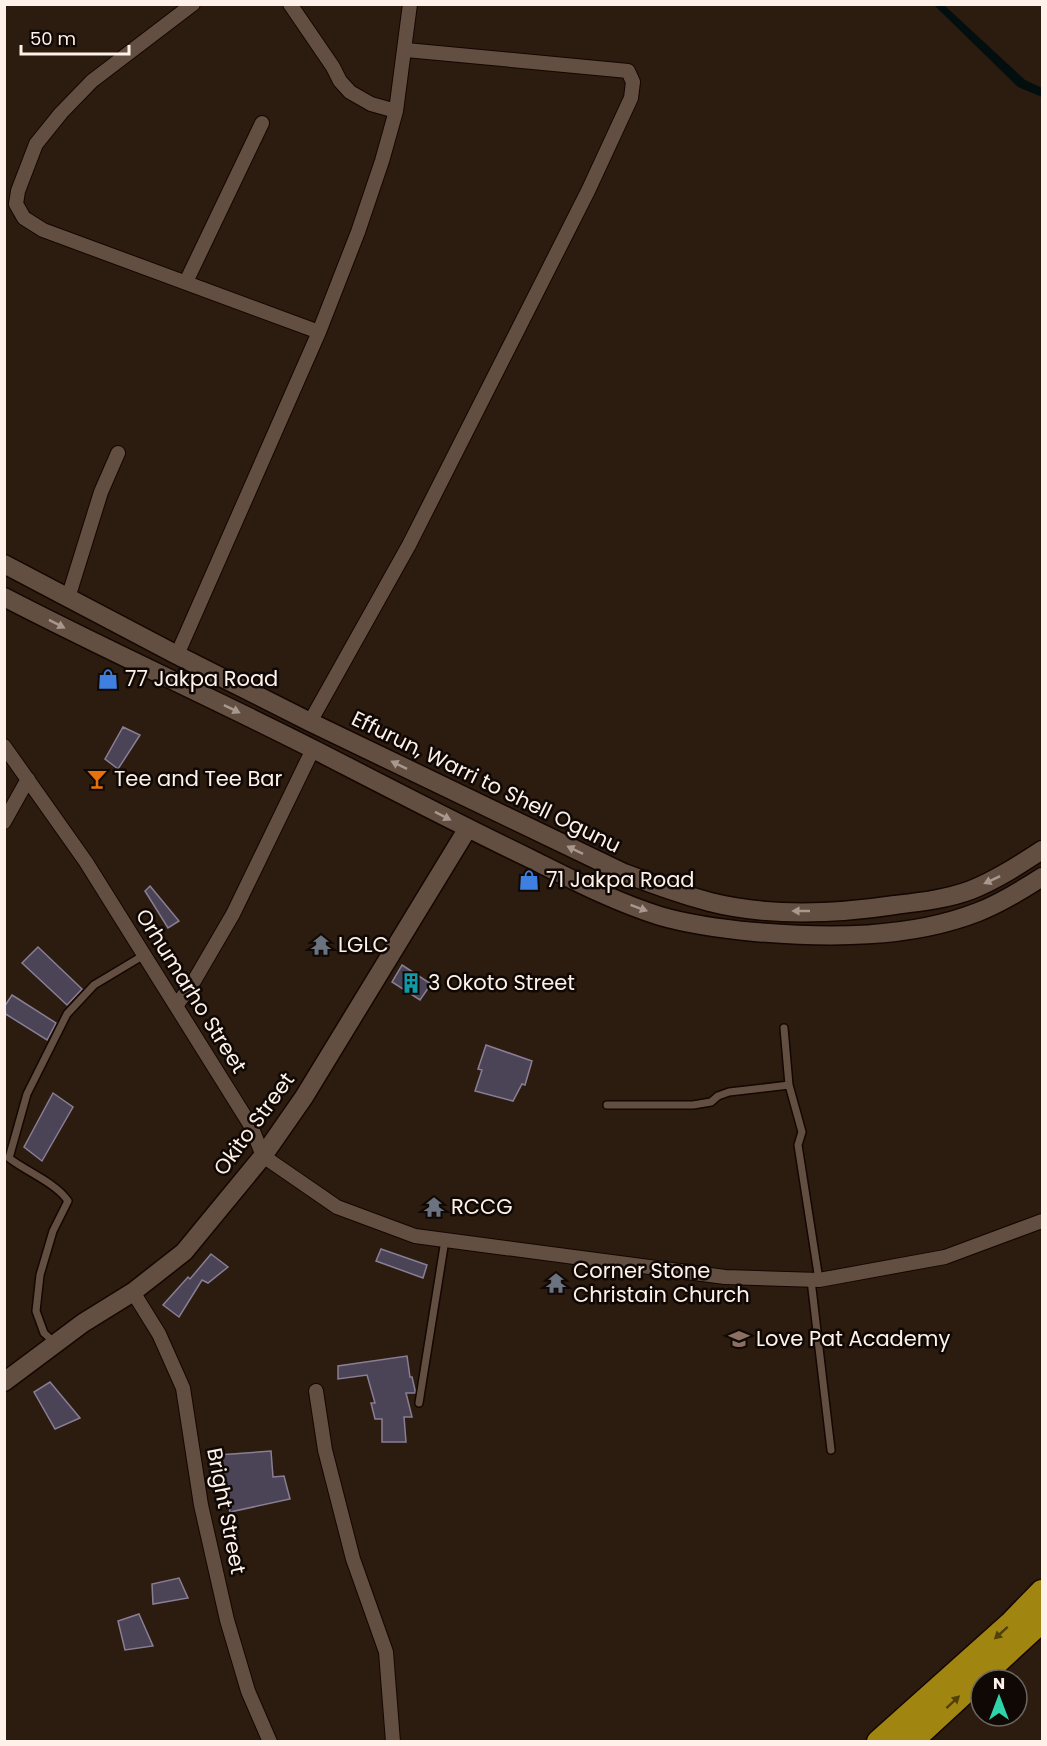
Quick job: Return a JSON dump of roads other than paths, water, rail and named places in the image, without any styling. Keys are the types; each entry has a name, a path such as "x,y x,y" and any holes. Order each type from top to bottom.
{"highway":[{"path":"879,1742 1011,1624 1042,1592"},
{"path":"910,1742 1042,1620"}],"main road":[{"name":"Effurun, Warri to Shell Ogunu","path":"4,564 310,722 624,873 667,890 712,903 759,911 845,911 933,900 970,890 1003,874 1042,850"},
{"path":"4,597 610,897 661,916 716,928 791,935 843,935 905,931 977,912 1012,897 1042,877"},
{"name":"Okito Street","path":"4,1382 83,1323 133,1292 184,1252 263,1156 304,1097 468,828"},
{"path":"610,897 624,873"}],"street":[{"path":"194,4 92,81 61,112 36,144 18,191 16,204 24,218 43,230 319,332"},
{"path":"290,4 340,81 350,92 371,104 396,111"},
{"path":"177,655 319,332 358,232 396,111 406,50 410,4"},
{"path":"310,722 409,545 588,191 632,98 633,82 628,72 406,50"},
{"path":"186,282 262,123"},
{"path":"68,598 100,492 118,453"},
{"name":"Orhumarho Street","path":"4,746 86,862 250,1126 263,1156"},
{"path":"176,1006 194,981 233,914 313,749"},
{"path":"4,822 28,779"},
{"path":"263,1156 337,1207 415,1236 725,1277 815,1280 945,1257 1042,1221"},
{"name":"Bright Street","path":"133,1292 159,1334 183,1388 201,1504 227,1620 248,1691 270,1742"},
{"path":"316,1391 325,1450 353,1559 386,1652 393,1742"}],"lane":[{"path":"55,1343 44,1333 36,1311 40,1275 53,1231 68,1201 63,1193 9,1158 27,1094 67,1014 94,985 144,955"},
{"path":"784,1028 789,1085 802,1132 798,1145 815,1280 831,1450"},
{"path":"607,1105 693,1104 711,1102 718,1096 729,1092 789,1085"},
{"path":"419,1403 445,1240"}],"place":[{"name":"77 Jakpa Road","path":"108,679"},
{"name":"Tee and Tee Bar","path":"97,779"},
{"name":"71 Jakpa Road","path":"529,880"},
{"name":"LGLC","path":"321,945"},
{"name":"3 Okoto Street","path":"411,983"},
{"name":"RCCG","path":"434,1207"},
{"name":"Corner Stone Christain Church","path":"556,1283"},
{"name":"Love Pat Academy","path":"739,1339"}]}
